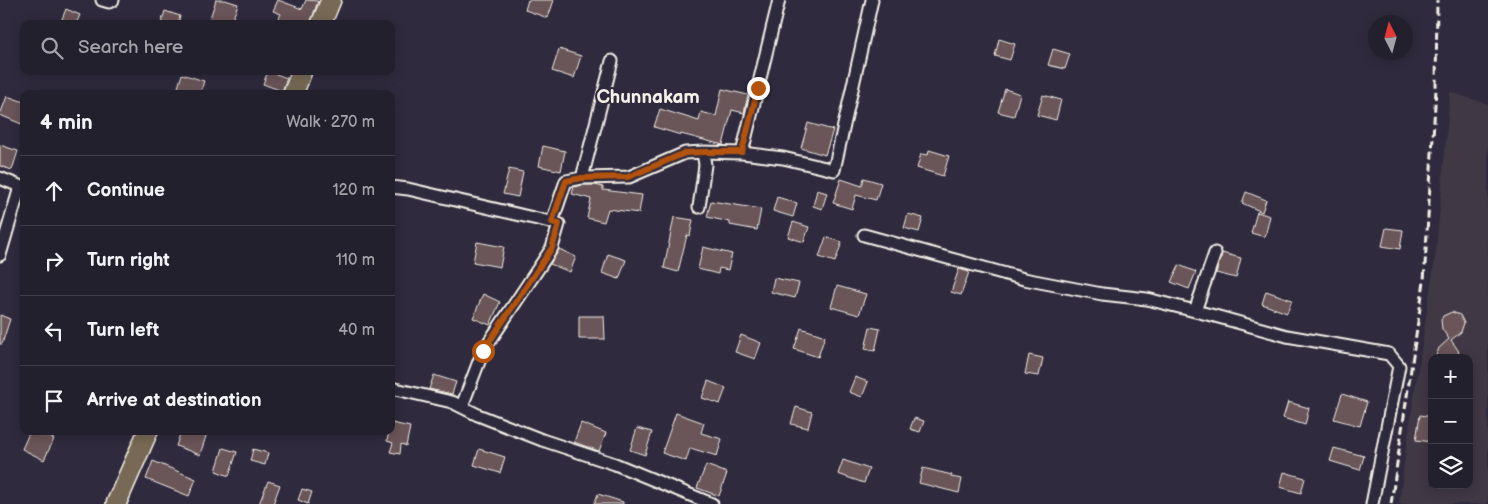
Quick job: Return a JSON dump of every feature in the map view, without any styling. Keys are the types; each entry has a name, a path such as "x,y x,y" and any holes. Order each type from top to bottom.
{"main road":[{"path":"323,20 331,0"},
{"path":"295,90 300,75"},
{"path":"116,504 146,435"}],"street":[{"path":"102,0 109,2 113,0"},
{"path":"742,152 779,0"},
{"path":"552,222 566,181 582,178 628,177 685,153 742,152 783,158 834,170 872,0"},
{"path":"582,178 612,60"},
{"path":"699,207 705,165 703,152"},
{"path":"0,178 20,186"},
{"path":"395,187 559,224 552,248 483,351 462,406"},
{"path":"0,255 20,193"},
{"path":"864,235 1024,278 1102,294 1147,299 1287,336 1389,354 1399,366 1372,504"},
{"path":"1195,311 1215,253"},
{"path":"395,389 462,406 478,415 542,440 615,464 712,504"}],"shaded area":[{"path":"1450,92 1488,104 1488,504 1399,504 1436,251"}],"building":[{"path":"216,0 225,0 238,4 232,20 209,20"},
{"path":"278,0 302,9 306,0 318,1 311,20 278,20 281,14 273,11"},
{"path":"528,0 554,0 548,18 525,10"},
{"path":"66,9 80,15 78,20 62,20"},
{"path":"165,11 180,16 179,20 162,20"},
{"path":"999,39 1015,44 1010,60 995,56"},
{"path":"559,49 581,56 574,78 552,71"},
{"path":"1053,49 1070,54 1065,69 1048,65"},
{"path":"182,75 204,81 201,90 177,90"},
{"path":"266,75 279,75 287,78 282,90 263,84"},
{"path":"722,89 748,95 744,113 732,110 723,145 654,127 660,109 699,121 701,112 716,116"},
{"path":"1005,89 1020,94 1014,116 998,112"},
{"path":"1043,95 1061,100 1056,120 1037,115"},
{"path":"7,96 20,101 20,123 0,115"},
{"path":"808,123 833,130 825,155 801,148"},
{"path":"0,145 18,151 12,170 0,166"},
{"path":"543,146 565,151 561,171 539,166"},
{"path":"929,150 949,156 943,176 917,168 921,154 928,155"},
{"path":"509,169 523,172 518,197 503,194"},
{"path":"864,178 881,183 876,200 856,195 852,209 833,203 841,179 862,186"},
{"path":"595,185 603,187 603,190 642,195 639,213 608,209 604,222 587,218 591,199 572,194 574,187"},
{"path":"817,190 827,193 822,209 813,206"},
{"path":"1246,192 1266,200 1262,212 1242,203"},
{"path":"777,197 797,203 793,217 773,211"},
{"path":"711,201 761,209 757,230 730,225 730,222 707,217"},
{"path":"1257,212 1270,216 1265,237 1251,233"},
{"path":"908,214 923,218 919,232 904,228"},
{"path":"674,217 693,220 690,236 687,235 678,272 664,268"},
{"path":"793,222 809,227 804,242 788,237"},
{"path":"1386,228 1403,230 1400,249 1382,246"},
{"path":"826,237 842,242 835,262 819,257"},
{"path":"477,242 504,247 500,267 473,262"},
{"path":"703,247 732,254 728,270 719,268 718,274 698,269"},
{"path":"559,249 576,257 570,272 550,264"},
{"path":"1222,253 1241,258 1236,278 1216,273"},
{"path":"608,254 626,260 619,279 602,273"},
{"path":"1179,265 1196,272 1189,289 1171,282"},
{"path":"959,269 969,272 961,295 951,292"},
{"path":"774,278 799,283 795,298 771,292"},
{"path":"837,286 866,294 859,315 831,307"},
{"path":"1266,291 1292,300 1287,313 1262,304"},
{"path":"483,294 500,302 490,325 473,318"},
{"path":"1452,312 1460,315 1464,323 1461,332 1451,340 1459,354 1437,354 1439,348 1449,339 1442,329 1441,320 1443,316"},
{"path":"0,315 10,319 2,344 0,344"},
{"path":"579,316 604,316 605,339 579,339"},
{"path":"870,327 880,329 875,351 865,349"},
{"path":"801,328 825,336 818,357 794,349"},
{"path":"741,335 761,343 755,359 735,352"},
{"path":"1029,355 1043,358 1039,376 1025,374"},
{"path":"434,375 456,382 452,394 429,389"},
{"path":"855,377 868,382 862,397 849,392"},
{"path":"708,381 726,388 720,404 702,398"},
{"path":"1342,394 1367,402 1360,426 1334,419"},
{"path":"1288,402 1309,408 1305,425 1283,418"},
{"path":"796,407 812,412 808,428 791,424"},
{"path":"676,413 704,423 701,433 722,439 717,456 690,448 686,461 662,453"},
{"path":"1420,415 1428,416 1428,442 1416,440"},
{"path":"914,418 924,421 920,432 910,429"},
{"path":"581,423 606,433 599,451 574,442"},
{"path":"395,424 410,427 406,446 401,444 400,454 390,452 393,443 387,441 388,435 395,435"},
{"path":"637,428 652,432 645,455 630,450"},
{"path":"28,435 46,435 54,439 44,460 22,449"},
{"path":"180,435 206,435 200,455 176,446"},
{"path":"223,448 237,452 229,476 216,471"},
{"path":"1334,448 1364,456 1360,470 1330,461"},
{"path":"253,449 268,453 265,465 250,461"},
{"path":"479,449 505,457 500,473 474,465"},
{"path":"843,460 869,469 864,483 838,474"},
{"path":"153,461 196,479 189,496 146,479"},
{"path":"706,465 727,473 719,496 697,488"},
{"path":"923,468 962,479 959,493 919,483"},
{"path":"1284,472 1305,478 1301,493 1280,487"},
{"path":"268,481 280,485 273,504 259,504"},
{"path":"302,489 312,492 308,504 298,500"},
{"path":"598,494 623,502 623,504 594,504"}],"railway":[{"path":"1391,504 1424,281 1436,89 1437,0"}],"district":[{"name":"Chunnakam","path":"648,97"}],"route":[{"path":"483,351 552,248 559,224 552,222 566,181 582,178 628,177 685,153 742,152 758,88"}]}
